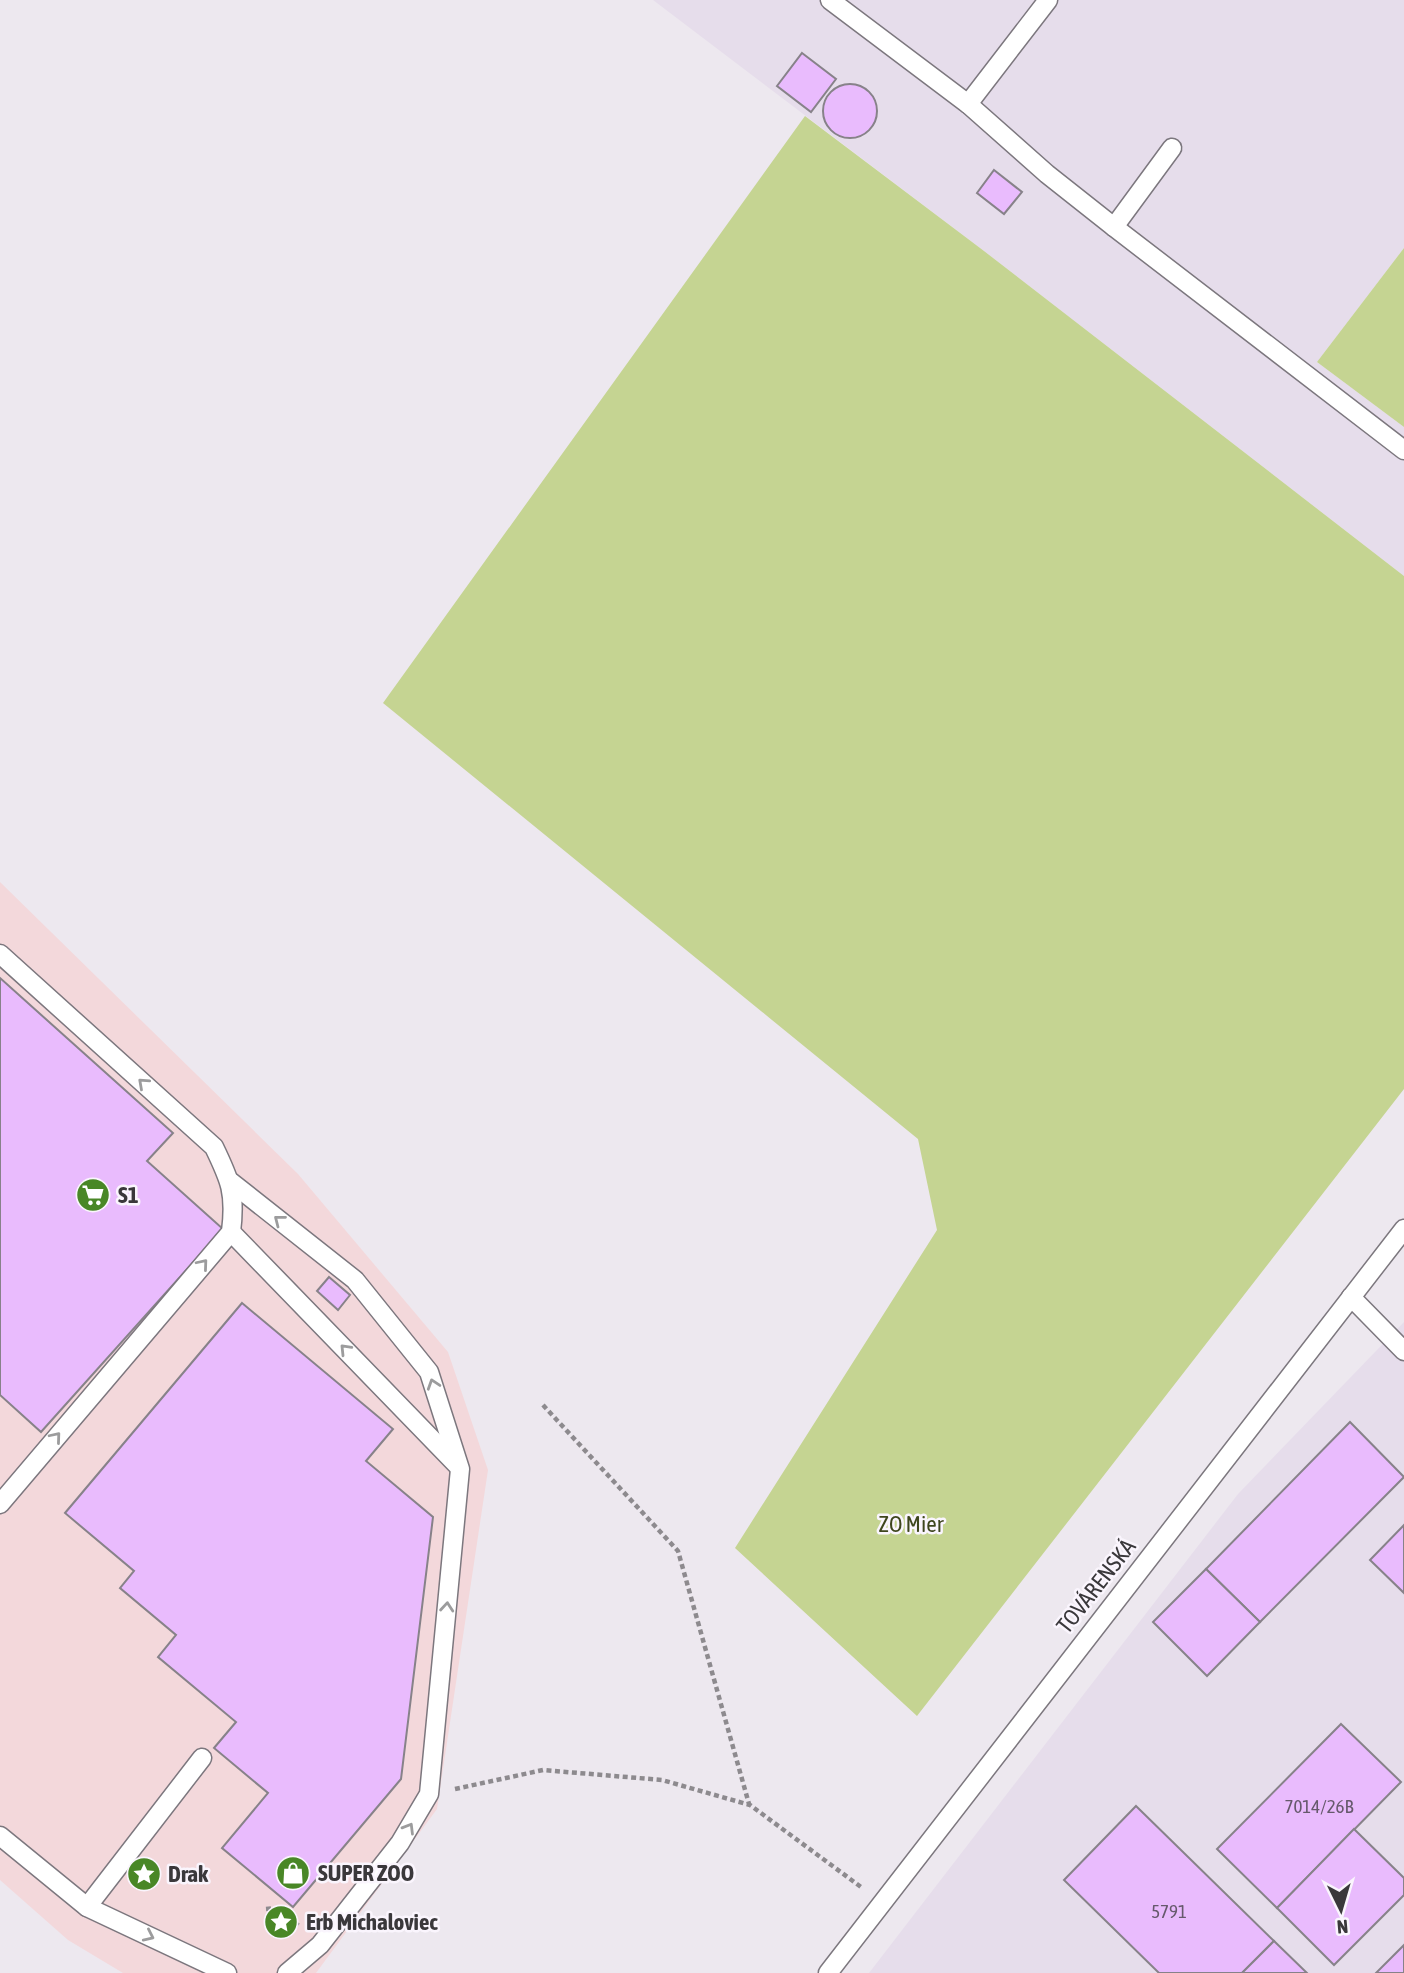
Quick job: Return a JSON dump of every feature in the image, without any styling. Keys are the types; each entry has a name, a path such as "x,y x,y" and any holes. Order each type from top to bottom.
{"lane":[{"path":"830,0 968,104 1047,174 1114,227 1404,450"},
{"path":"968,104 1048,0"},
{"path":"1114,227 1172,148"},
{"path":"0,954 214,1147 231,1182 234,1209 231,1231 6,1497"},
{"path":"231,1182 355,1280 429,1372 460,1469 429,1794 400,1843 320,1945 287,1973"},
{"name":"TOVÁRENSKÁ","path":"828,1973 1404,1229"},
{"path":"231,1231 460,1469"},
{"path":"1351,1297 1404,1351"},
{"path":"87,1907 202,1758"},
{"path":"0,1836 87,1907 227,1973"}],"path":[{"path":"543,1405 678,1551 750,1805"},
{"path":"429,1794 543,1770 662,1780 750,1805 882,1902"},
{"path":"266,1909 279,1908 320,1945"}],"shaded area":[{"path":"653,0 1404,0 1404,248 1317,362 1404,427 1404,576 984,251"},
{"path":"0,882 298,1174 448,1352 488,1470 437,1809 316,1973 123,1973 68,1940 0,1880"},
{"path":"1404,1322 1404,1973 869,1973 1238,1494"}],"green space":[{"name":"ZO Mier","path":"805,116 1404,576 1404,1089 917,1716 735,1548 937,1230 918,1139 383,703"},
{"path":"1404,248 1404,427 1317,362"}],"building":[{"path":"802,53 836,79 811,112 777,86"},
{"path":"850,84 869,92 877,111 869,130 850,138 831,130 823,111 831,92"},
{"path":"994,170 1022,192 1004,214 977,193"},
{"name":"S1","path":"0,978 173,1133 147,1161 223,1229 41,1432 0,1395"},
{"path":"329,1277 350,1295 338,1310 317,1291"},
{"path":"242,1303 393,1429 366,1461 433,1517 401,1779 293,1907 222,1848 268,1793 214,1748 236,1722 158,1657 176,1635 120,1588 134,1571 65,1513"},
{"path":"1350,1422 1404,1477 1260,1622 1206,1569"},
{"path":"1404,1525 1404,1593 1370,1560"},
{"path":"1206,1569 1260,1622 1207,1676 1153,1622"},
{"path":"1341,1724 1401,1782 1277,1908 1217,1849"},
{"path":"1136,1806 1274,1941 1242,1973 1159,1973 1064,1880"},
{"path":"1354,1829 1404,1878 1404,1895 1334,1965 1277,1908"},
{"path":"1274,1941 1307,1973 1242,1973"},
{"path":"1404,1945 1404,1973 1376,1973"}],"place":[{"name":"S1","path":"93,1195"},
{"name":"SUPER ZOO","path":"293,1873"},
{"name":"Drak","path":"144,1874"},
{"name":"Erb Michaloviec","path":"281,1922"}]}
